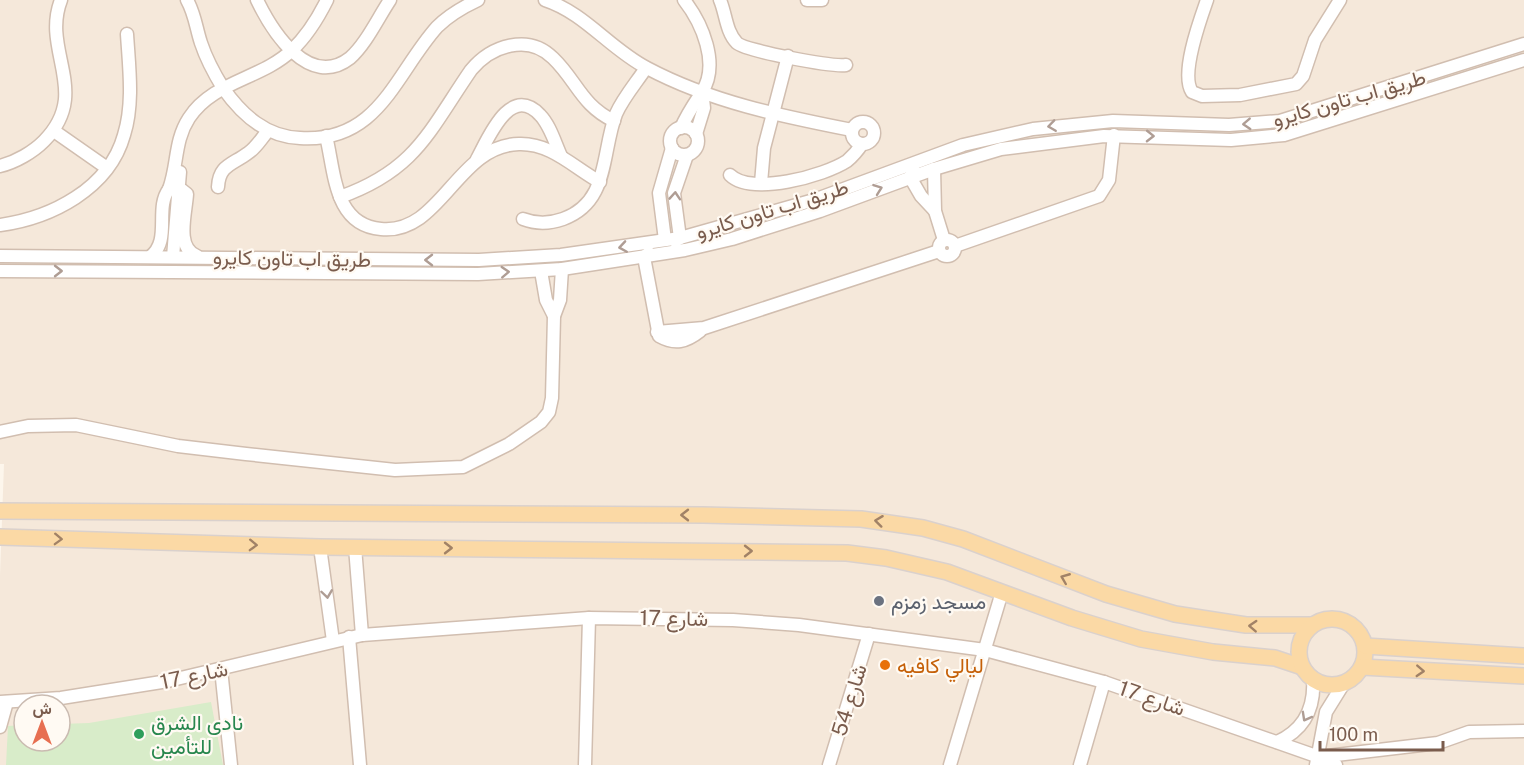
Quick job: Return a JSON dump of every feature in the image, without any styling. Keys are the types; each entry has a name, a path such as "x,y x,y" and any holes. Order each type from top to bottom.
{"main road":[{"path":"0,511 703,515 861,519 913,526 963,539 1106,594 1175,614 1246,625 1312,625 1326,619 1341,619 1354,626 1365,646 1362,667 1344,683 1333,685 1275,658 1213,652 1142,639 1072,618 927,566 847,553 320,547 0,537"},
{"path":"1307,673 1299,644 1312,625"},
{"path":"1365,646 1524,656"},
{"path":"1362,667 1524,676"}],"street":[{"path":"0,166 23,157 54,131 62,112 66,87 56,35 61,0"},
{"path":"187,0 195,17 203,50 223,87 236,104 267,132 302,139 326,136 343,130 374,112 387,99 437,28 463,7 478,0"},
{"path":"257,0 271,25 292,50 303,61 317,67 342,63 356,51 390,0"},
{"path":"173,257 179,236 174,189 186,141 195,124 215,102 223,87 292,50 327,0"},
{"path":"545,0 578,16 614,47 646,68 679,84 746,108 852,130"},
{"path":"684,0 702,30 707,47 708,65 702,91 704,108 696,134 697,147 687,155 674,193 681,237 644,257 657,332 666,340 683,342 704,328 1099,196 1106,188 1110,168 1109,136"},
{"path":"720,0 729,29 737,42 750,50 823,65 846,65"},
{"path":"807,0 822,0"},
{"path":"1207,0 1197,27 1188,82 1192,92 1202,96 1260,92 1296,84 1303,76 1315,40 1340,0"},
{"path":"0,225 28,219 63,205 87,189 107,168 120,147 127,124 130,81 127,34"},
{"name":"طريق اب تاون كايرو","path":"0,256 479,260 561,255 681,237 814,200 963,145 1033,129 1077,123 1229,125 1280,121 1454,68 1524,44"},
{"path":"340,197 368,187 402,164 430,134 475,65 489,53 500,48 524,45 546,52 560,66 592,108 614,121"},
{"path":"761,183 762,160 771,114 788,56"},
{"name":"طريق اب تاون كايرو","path":"3,271 478,274 562,269 686,250 773,227 910,177 1001,149 1109,136 1256,139 1284,135 1524,60"},
{"path":"523,219 540,223 570,216 587,205 600,182 614,121 624,100 646,68"},
{"path":"1418,94 1414,93 1415,87 1440,78 1454,68"},
{"path":"665,240 659,193 672,148 672,135 681,128 692,104 702,91"},
{"path":"1284,135 1314,120 1360,104 1363,100 1359,97"},
{"path":"477,159 501,116 516,107 533,110 540,115 561,156"},
{"path":"730,175 739,182 761,183 800,178 838,166 852,157 862,144 870,141 874,135 870,124 859,122 852,130 853,138 862,144"},
{"path":"1193,138 1194,124"},
{"path":"681,128 691,129 696,134"},
{"path":"54,131 107,168"},
{"path":"218,187 220,175 226,166 251,151 267,132"},
{"path":"326,136 340,197 348,215 360,224 372,228 398,228 422,216 477,159 495,148 517,144 540,146 561,156 600,182"},
{"path":"935,211 921,196 910,177 919,167 963,145"},
{"path":"672,148 679,154 687,155"},
{"path":"934,169 935,211 946,246"},
{"path":"150,257 159,248 165,198 174,189"},
{"path":"162,235 179,236"},
{"path":"179,236 186,249 197,256"},
{"path":"3,271 14,263 65,256"},
{"path":"0,432 28,426 76,425 178,446 375,468 410,470 463,467 509,444 541,422 549,412 552,398 554,316 560,300 562,269"},
{"path":"540,271 546,300 554,316"},
{"path":"320,547 333,641"},
{"path":"355,547 362,635"},
{"path":"950,765 1002,592"},
{"path":"585,765 589,618"},
{"name":"شارع 17","path":"3,702 115,691 221,669 362,635 589,618 734,620 869,634 985,650 1104,682 1277,742 1318,761 1336,765"},
{"name":"شارع 54","path":"829,765 869,634"},
{"path":"348,637 360,765"},
{"path":"221,669 231,765"},
{"path":"1277,742 1294,732 1306,717 1313,699 1307,673"},
{"path":"1080,765 1104,682"},
{"path":"1344,683 1326,712 1320,734 1318,761 1438,743 1469,732 1524,731"},
{"path":"0,727 3,702"}],"shaded area":[{"path":"0,0 1524,0 1524,765 0,765 0,576 4,464 0,464"}],"green space":[{"name":"نادى الشرق للتأمين","path":"211,702 223,765 6,765 8,726 12,726 12,753 72,753 72,724 89,723"}],"place":[{"name":"مسجد زمزم","path":"879,601"},
{"name":"ليالي كافيه","path":"885,665"},
{"name":"نادى الشرق للتأمين","path":"139,734"}]}
